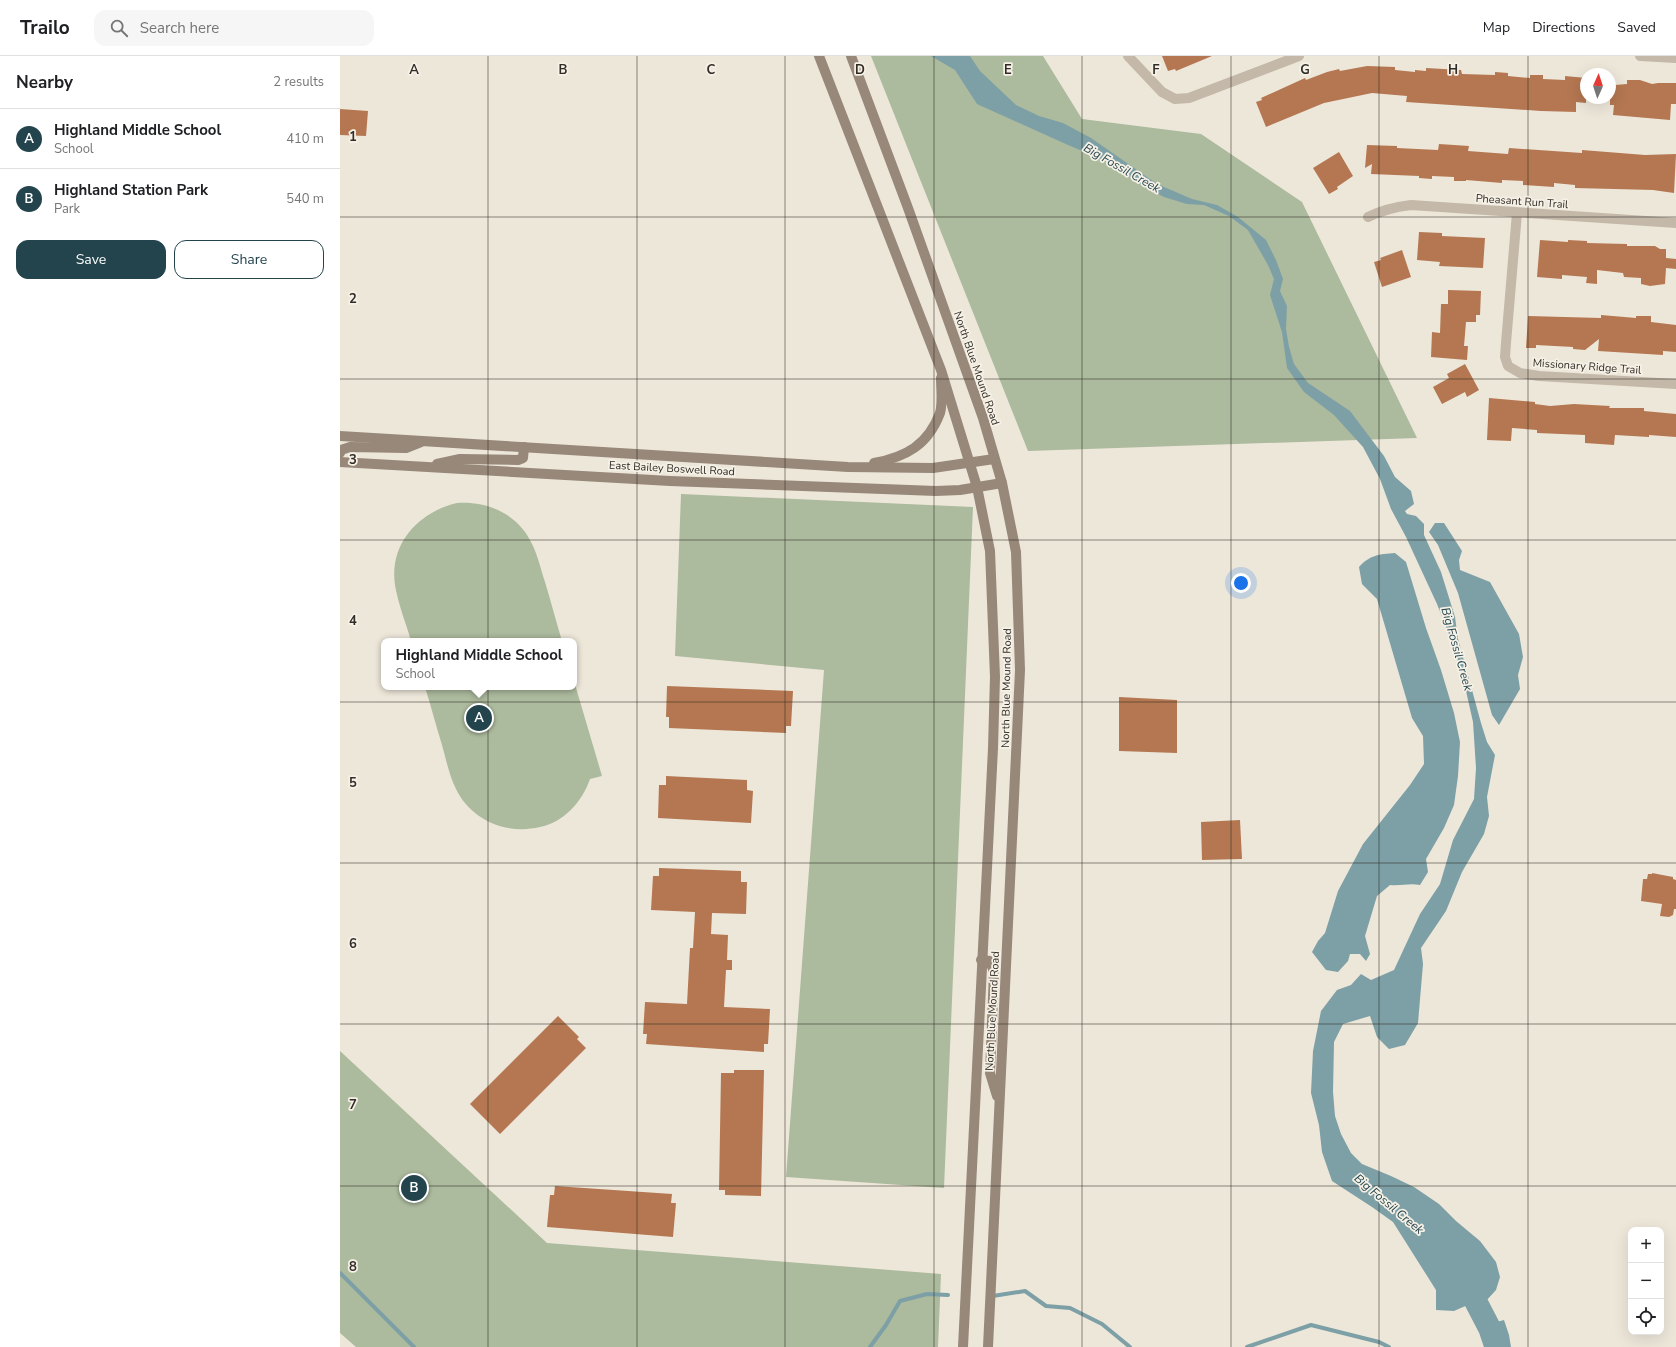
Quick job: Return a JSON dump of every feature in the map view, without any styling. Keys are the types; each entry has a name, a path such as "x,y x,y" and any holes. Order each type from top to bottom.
{"main road":[{"name":"North Blue Mound Road","path":"819,56 941,370 971,464 990,551 995,678 993,748 981,960 963,1347"},
{"name":"North Blue Mound Road","path":"851,56 908,208 983,418 1002,483 1016,552 1020,670 988,1347"},
{"name":"North Blue Mound Road","path":"848,467 895,459 910,451 923,441 940,412 941,370"},
{"name":"East Bailey Boswell Road","path":"340,436 848,467 933,468 971,464 994,459"},
{"path":"340,453 341,450 350,447 406,448 423,441"},
{"path":"426,467 460,459 518,460 523,458 524,447"},
{"name":"East Bailey Boswell Road","path":"340,462 670,481 936,491 960,490 1002,483"},
{"path":"981,960 990,961 994,972 990,1073 1000,1103"}],"street":[{"path":"1128,56 1162,92 1175,99 1189,98 1299,56"},
{"path":"1640,56 1676,58"},
{"name":"Pheasant Run Trail","path":"1368,217 1393,207 1411,205 1676,222"},
{"name":"Missionary Ridge Trail","path":"1517,213 1505,357 1508,366 1520,373 1538,376 1676,384"}],"green space":[{"path":"871,56 1043,56 1082,119 1201,134 1302,202 1417,438 1028,451"},
{"path":"681,494 973,507 944,1188 786,1177 824,670 675,656"},
{"path":"457,503 480,504 502,512 519,525 532,544 538,558 561,638 410,638 396,592 394,570 397,556 402,543 419,522 443,507"},
{"path":"426,690 577,690 602,776 590,779 577,803 557,821 540,827 527,829 502,827 480,817 463,800 454,784"},
{"path":"340,1051 547,1243 941,1274 938,1347 356,1347 340,1333"}],"water":[{"path":"931,56 970,56 980,71 1016,105 1039,116 1063,123 1091,138 1157,184 1192,199 1217,205 1238,217 1266,240 1283,279 1280,291 1287,306 1286,329 1294,364 1308,383 1350,411 1384,456 1395,477 1411,491 1414,504 1405,511 1407,514 1416,516 1424,524 1424,535 1441,572 1455,617 1458,639 1481,723 1487,742 1495,755 1487,797 1489,816 1484,834 1462,872 1446,911 1421,948 1423,964 1418,1023 1405,1045 1389,1049 1377,1037 1370,1016 1343,1024 1334,1042 1333,1092 1335,1116 1341,1134 1351,1153 1362,1164 1414,1187 1439,1204 1456,1221 1480,1241 1496,1262 1500,1277 1496,1290 1485,1302 1470,1304 1454,1311 1436,1310 1436,1290 1393,1222 1332,1181 1322,1152 1319,1125 1311,1093 1313,1051 1321,1011 1337,990 1351,985 1361,974 1371,980 1394,970 1420,914 1440,884 1453,840 1474,799 1476,768 1473,722 1464,682 1453,644 1437,604 1406,537 1391,509 1380,479 1363,447 1334,415 1304,392 1287,368 1282,332 1270,295 1274,279 1268,265 1248,230 1229,216 1204,205 1187,204 1164,197 1145,187 1111,163 977,104 955,70"},
{"path":"1435,523 1444,523 1462,551 1459,560 1460,570 1490,582 1519,634 1523,657 1518,675 1520,689 1499,725 1492,715 1458,593 1438,545 1429,532"},
{"path":"1395,553 1406,562 1454,713 1460,742 1458,776 1454,805 1444,828 1426,859 1428,872 1420,885 1390,885 1377,896 1365,936 1370,954 1366,961 1360,954 1350,954 1348,961 1338,972 1326,970 1312,952 1318,941 1325,933 1338,891 1363,844 1410,785 1424,764 1423,736 1412,718 1377,599 1362,584 1359,567 1367,560 1375,556"},
{"path":"1504,1320 1511,1347 1486,1347 1482,1326"}],"building":[{"path":"1162,56 1212,56 1176,71 1175,69 1168,71"},
{"path":"1367,66 1395,67 1395,70 1415,72 1415,70 1426,71 1426,68 1461,70 1462,74 1495,75 1495,72 1508,73 1508,76 1530,78 1530,75 1543,75 1543,79 1565,80 1565,76 1580,77 1580,102 1576,102 1576,112 1541,111 1406,102 1407,96 1372,93 1324,103 1266,127 1256,102 1262,100 1261,98 1305,78 1306,80 1339,69 1340,71"},
{"path":"1627,80 1640,80 1652,84 1676,83 1676,104 1671,104 1670,120 1613,115 1614,105 1610,104 1616,104 1616,85 1627,84"},
{"path":"340,109 368,111 366,136 340,135"},
{"path":"1439,144 1469,146 1468,151 1508,154 1509,148 1582,153 1582,150 1645,155 1676,154 1674,193 1653,190 1575,188 1575,185 1554,183 1554,187 1523,185 1523,181 1502,180 1502,183 1466,180 1454,181 1454,177 1432,176 1432,179 1419,178 1419,176 1371,174 1372,164 1365,168 1367,145 1438,150"},
{"path":"1339,152 1353,176 1337,187 1338,189 1329,194 1313,168"},
{"path":"1419,232 1442,233 1442,236 1485,238 1483,268 1439,266 1440,262 1417,260"},
{"path":"1540,240 1568,242 1568,240 1587,241 1587,243 1627,244 1627,246 1655,246 1660,249 1666,249 1666,258 1676,259 1676,269 1666,268 1665,284 1650,286 1641,284 1641,278 1624,277 1623,273 1597,270 1597,284 1586,283 1587,277 1562,275 1562,279 1537,277"},
{"path":"1402,250 1411,277 1382,287 1374,262 1381,260 1380,258"},
{"path":"1448,290 1481,291 1480,315 1476,315 1476,322 1466,322 1464,346 1468,346 1467,360 1431,357 1432,332 1440,333 1441,304 1448,304"},
{"path":"1601,315 1636,318 1636,316 1651,316 1651,322 1676,325 1676,352 1663,351 1663,355 1598,351 1599,339 1585,350 1573,349 1573,347 1536,345 1536,348 1526,348 1528,316 1601,318"},
{"path":"1465,364 1479,390 1467,397 1465,392 1442,404 1433,387 1449,378 1447,374"},
{"path":"1489,398 1535,402 1535,404 1550,406 1574,404 1610,406 1609,408 1644,408 1644,411 1676,414 1676,437 1615,435 1614,445 1585,443 1585,435 1537,433 1537,430 1512,428 1511,441 1487,440"},
{"path":"667,686 793,691 791,726 786,726 786,733 669,728 669,717 666,717"},
{"path":"1119,697 1177,700 1177,753 1119,751"},
{"path":"666,776 747,780 747,790 753,791 751,823 658,818 659,785 666,785"},
{"path":"1240,820 1242,859 1202,860 1201,822"},
{"path":"659,868 741,871 741,882 747,882 746,914 712,913 711,934 728,935 727,960 732,960 732,970 726,970 724,1007 770,1009 768,1044 764,1044 764,1052 646,1044 647,1034 643,1034 645,1002 687,1004 690,948 693,948 695,912 651,910 653,876 659,876"},
{"path":"1652,873 1673,877 1673,879 1676,880 1676,909 1674,909 1673,915 1669,917 1660,916 1662,904 1641,901 1643,879 1647,879 1648,874"},
{"path":"558,1016 579,1037 577,1039 586,1048 500,1134 470,1104"},
{"path":"734,1070 764,1070 761,1196 725,1195 725,1190 719,1190 721,1073 734,1073"},
{"path":"555,1186 672,1194 671,1203 676,1203 673,1237 547,1227 550,1195 554,1195"}],"waterway":[{"path":"340,1273 414,1347"},
{"name":"Big Fossil Creek","path":"1462,1275 1490,1329 1496,1347"},
{"path":"993,1296 1025,1291 1046,1306 1070,1308 1102,1324 1130,1347"},
{"path":"870,1347 886,1325 900,1301 927,1294 948,1295"},
{"path":"1247,1347 1311,1325 1379,1342 1389,1347"}],"place":[{"name":"Highland Middle School","path":"479,718"},
{"name":"Highland Station Park","path":"414,1188"}]}
